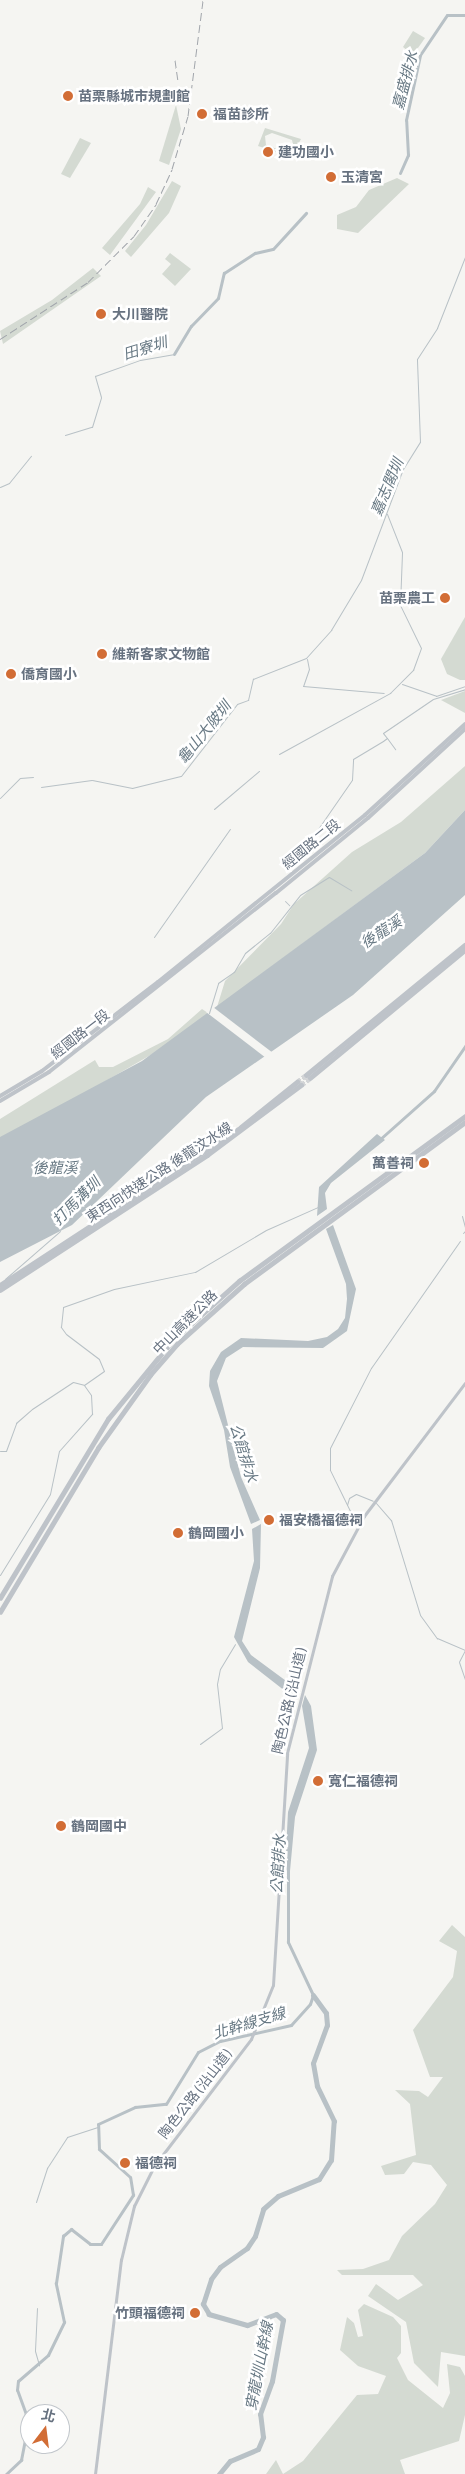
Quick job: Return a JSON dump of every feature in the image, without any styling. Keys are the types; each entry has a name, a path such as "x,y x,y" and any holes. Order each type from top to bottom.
{"highway":[{"path":"465,945 308,1076 465,950"},
{"name":"東西向快速公路 後龍汶水線","path":"0,1285 241,1127 299,1084 207,1155 0,1290"},
{"name":"中山高速公路","path":"332,1216 465,1116"},
{"name":"中山高速公路","path":"0,1598 92,1444 149,1366 222,1295 465,1122"},
{"name":"中山高速公路","path":"0,1612 98,1448 150,1374 227,1297 318,1226"}],"main road":[{"name":"經國路二段","path":"168,976 365,815 465,724"},
{"name":"經國路二段","path":"168,976 368,818 465,729"},
{"name":"經國路一段","path":"0,1096 42,1071 168,976"},
{"name":"經國路一段","path":"0,1102 49,1072 168,976"},
{"name":"陶色公路 (沿山道)","path":"95,2474 120,2260 134,2206 154,2166 249,2043 254,2034 275,1974 284,1782 301,1689 332,1576 346,1544 373,1503 465,1383"}],"shaded area":[{"path":"413,31 425,38 413,55 403,47"},
{"path":"176,105 181,129 169,165 159,161"},
{"path":"265,128 301,139 293,154 298,159 258,146","holes":["272,133 292,140 294,149 288,153 266,145 265,136"]},
{"path":"80,138 91,143 70,178 61,174"},
{"path":"397,178 409,184 358,233 337,229 337,215 356,207 369,190"},
{"path":"172,181 181,186 169,213 131,257 125,251 146,225"},
{"path":"148,187 156,192 110,255 102,248 140,204"},
{"path":"170,253 191,269 175,286 162,274 171,264 165,259"},
{"path":"93,268 101,276 3,344 0,331 52,300"},
{"path":"465,617 465,680 460,680 447,674 441,659"},
{"path":"465,691 465,713 441,700"},
{"path":"465,766 465,810 425,853 217,1007 225,981 281,924 294,904 352,852 401,822"},
{"path":"202,1009 208,1013 161,1049 0,1142 0,1119 95,1060 99,1067 113,1067 168,1039"},
{"path":"452,1925 465,1937 465,2356 441,2352 438,2387 414,2363 406,2322 368,2296 376,2284 398,2300 423,2285 413,2275 342,2275 337,2270 363,2269 389,2260 402,2236 435,2204 447,2185 431,2165 413,2162 404,2174 385,2175 381,2166 416,2155 410,2104 395,2090 419,2091 428,2097 443,2077 430,2077 413,2030 453,1977 457,1951 439,1941"},
{"path":"364,2304 393,2317 401,2326 401,2353 397,2358 408,2380 443,2408 450,2393 447,2364 460,2367 465,2376 465,2415 459,2441 400,2460 405,2474 283,2474 303,2461 357,2395 378,2394 386,2376 358,2366 340,2350 347,2317 354,2323 358,2337 363,2336 358,2310"},
{"path":"276,2460 283,2474 266,2474"}],"water":[{"name":"後龍溪","path":"465,810 465,895 353,995 206,1097 72,1225 0,1262 0,1137 142,1061 425,853"},
{"path":"377,1134 385,1140 331,1183 325,1193 327,1209 317,1216 319,1187"},
{"path":"333,1225 356,1289 347,1331 323,1348 243,1347 226,1358 217,1381 241,1477 260,1520 251,1524 230,1467 224,1430 209,1386 210,1371 221,1352 241,1338 308,1341 327,1337 338,1329 345,1318 347,1299 346,1284 326,1229"},
{"path":"261,1524 260,1568 242,1641 251,1655 297,1689 294,1698 248,1662 234,1637 254,1561 252,1529"},
{"path":"305,1695 311,1706 317,1750 295,1817 290,1871 285,1870 288,1812 309,1748 302,1706"}],"pier":[{"path":"213,1007 273,1053 266,1058 206,1012"}],"waterway":[{"name":"嘉盛排水","path":"400,173 408,155 406,120 420,55 447,15 465,15"},
{"name":"田寮圳","path":"174,354 191,326 218,298 224,273 255,253 273,249 306,213"},
{"name":"嘉志閣圳","path":"41,787 92,780 132,788 181,776 237,704 248,700 253,679 306,658 331,630 361,580 403,469 420,442 417,359 437,328 465,257"},
{"name":"田寮圳","path":"65,435 92,427 101,397 95,376 140,360 174,354"},
{"name":"田寮圳","path":"0,487 9,483 31,456"},
{"path":"279,754 390,693 413,670 421,648 400,605 402,552 387,514"},
{"path":"307,659 309,669 303,686 384,693"},
{"path":"402,684 436,696 465,686"},
{"path":"291,868 352,780 353,759 383,741 387,738 383,733 433,699 465,689"},
{"path":"387,738 395,749"},
{"path":"214,809 259,771"},
{"name":"龜山大陂圳","path":"0,798 20,778 33,777"},
{"path":"154,937 230,829"},
{"path":"209,1013 218,983 234,972 245,953 270,933 300,895 329,877 351,890"},
{"path":"285,901 289,905"},
{"name":"公館排水","path":"379,1140 434,1091 465,1046"},
{"path":"0,1451 6,1451 16,1423 32,1409 73,1382 84,1385 104,1371 99,1359 66,1334 61,1327 63,1307 114,1289 195,1272 266,1230 318,1207"},
{"path":"462,1216 465,1227"},
{"name":"打馬溝圳","path":"5,1279 60,1231"},
{"path":"354,1519 330,1470 330,1448 371,1368 460,1241"},
{"path":"0,1575 50,1494 59,1451 92,1414 91,1395 84,1385"},
{"path":"347,1505 349,1498 356,1494 373,1501"},
{"path":"376,1503 391,1520 420,1615 437,1638 465,1650 459,1662 465,1679"},
{"path":"200,1744 222,1728 217,1684 220,1669 235,1644"},
{"name":"北幹線支線","path":"6,2474 21,2460 25,2440 27,2417 17,2390 18,2381 48,2355 64,2322 56,2283 63,2236 71,2229 90,2244 101,2244 133,2195 130,2177 99,2149 98,2124 135,2107 166,2104 198,2052 220,2041 291,2025 310,2004 313,1995 288,1942 288,1867"},
{"name":"穿龍圳山幹線","path":"219,2474 230,2461 258,2449 263,2437 260,2414 272,2381 283,2320 276,2314 247,2325 209,2314 203,2304 211,2279 220,2267 247,2248 255,2236 263,2209 278,2196 319,2179 331,2160 334,2121 317,2086 313,2063 327,2025 326,2013 313,1995"},
{"path":"36,2202 47,2168 67,2137 98,2127"},
{"path":"37,2308 35,2351 39,2365"}],"tunnel":[{"path":"297,1082 306,1075"},
{"path":"301,1085 310,1078"}],"railway":[{"path":"0,339 88,282 134,236 156,204 172,169 188,116 203,0"},
{"path":"175,60 178,81"}],"place":[{"name":"苗栗縣城市規劃館","path":"68,96"},
{"name":"福苗診所","path":"202,114"},
{"name":"建功國小","path":"268,152"},
{"name":"玉清宮","path":"331,177"},
{"name":"大川醫院","path":"101,314"},
{"name":"苗栗農工","path":"445,598"},
{"name":"維新客家文物館","path":"102,654"},
{"name":"僑育國小","path":"11,674"},
{"name":"萬善祠","path":"424,1163"},
{"name":"福安橋福德祠","path":"269,1520"},
{"name":"鶴岡國小","path":"178,1533"},
{"name":"寬仁福德祠","path":"318,1781"},
{"name":"鶴岡國中","path":"61,1826"},
{"name":"福德祠","path":"125,2163"},
{"name":"竹頭福德祠","path":"195,2313"}]}
